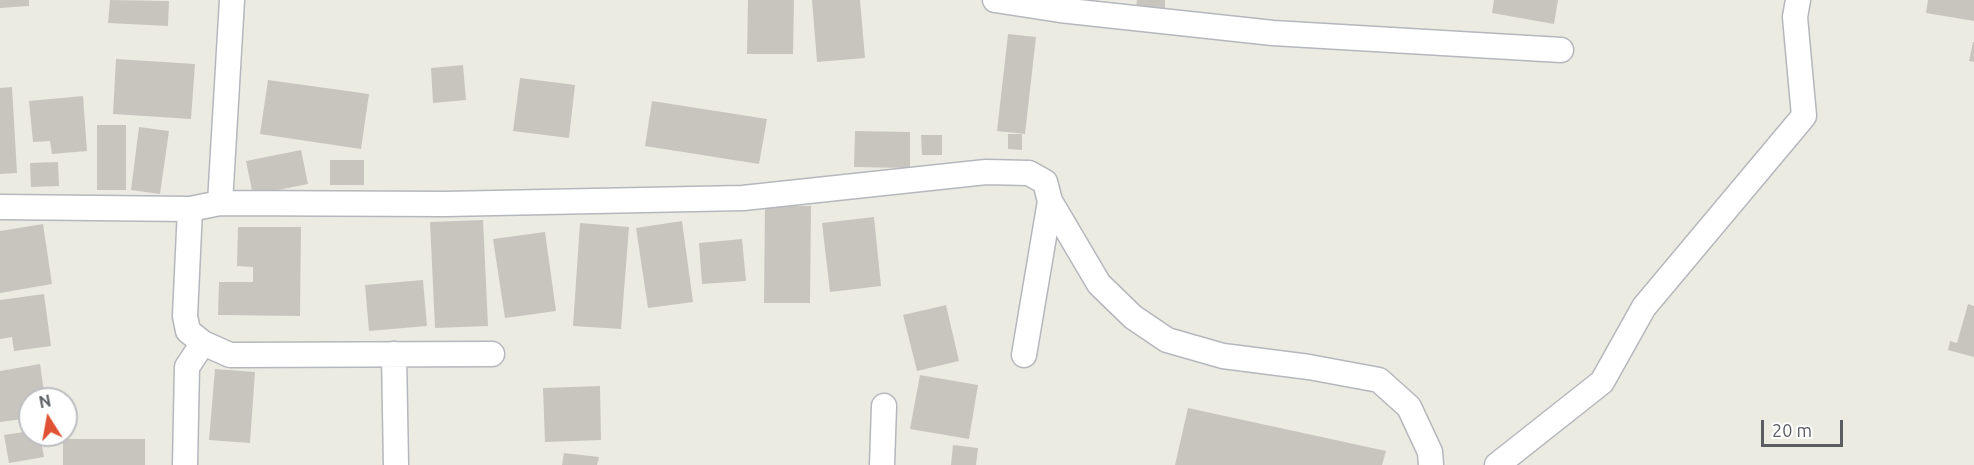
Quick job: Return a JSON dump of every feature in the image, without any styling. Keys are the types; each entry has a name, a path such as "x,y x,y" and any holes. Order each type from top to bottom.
{"street":[{"path":"220,203 232,0"},
{"path":"995,0 1273,33 1561,50"},
{"path":"1497,465 1602,382 1644,307 1804,116 1795,17 1798,0"},
{"path":"0,207 190,209 220,203 445,204 743,198 986,172 1029,173 1045,182 1050,201 1099,284 1132,317 1167,340 1223,356 1309,367 1379,380 1409,407 1430,452 1431,465"},
{"path":"1024,355 1050,201"},
{"path":"190,209 185,316 188,332 204,343 230,355 492,354"},
{"path":"185,465 187,367 204,343"},
{"path":"394,354 396,465"},
{"path":"882,465 884,406"}],"building":[{"path":"0,0 29,0 29,6 0,8"},
{"path":"110,0 169,1 168,26 108,23"},
{"path":"748,0 794,0 793,54 747,54"},
{"path":"812,0 860,0 865,58 817,62"},
{"path":"1137,0 1165,0 1165,8 1136,7"},
{"path":"1494,0 1558,0 1554,24 1492,13"},
{"path":"1928,0 1974,0 1974,21 1926,13"},
{"path":"1008,34 1036,37 1025,134 997,131"},
{"path":"1974,42 1974,62 1969,61"},
{"path":"116,59 195,64 191,119 113,114"},
{"path":"463,65 466,100 433,103 431,68"},
{"path":"520,78 575,85 569,138 513,131"},
{"path":"268,80 369,94 361,149 260,134"},
{"path":"12,87 17,173 0,174 0,88"},
{"path":"83,96 87,151 52,154 50,141 33,142 29,101"},
{"path":"652,101 767,119 759,164 645,146"},
{"path":"97,125 126,125 126,190 97,190"},
{"path":"139,127 169,131 160,194 131,190"},
{"path":"855,131 910,132 910,168 854,167"},
{"path":"1008,134 1022,134 1022,150 1008,149"},
{"path":"921,135 942,135 942,155 922,155"},
{"path":"301,150 308,184 253,195 246,161"},
{"path":"330,160 364,160 364,185 330,185"},
{"path":"58,162 59,186 31,187 30,163"},
{"path":"765,206 811,206 810,303 764,303"},
{"path":"874,217 881,286 830,292 822,223"},
{"path":"483,220 488,326 435,328 430,222"},
{"path":"682,221 693,302 648,308 636,228"},
{"path":"580,223 629,227 621,329 573,326"},
{"path":"43,224 52,284 0,293 0,231"},
{"path":"238,227 301,227 300,316 218,315 219,282 253,282 253,267 237,266"},
{"path":"545,232 556,311 505,318 493,239"},
{"path":"742,239 746,281 702,284 699,243"},
{"path":"423,280 427,326 369,331 365,285"},
{"path":"44,294 51,346 14,351 12,337 0,339 0,300"},
{"path":"1968,304 1974,306 1974,357 1948,350 1950,341 1957,343"},
{"path":"946,305 959,361 917,371 903,315"},
{"path":"40,364 43,387 18,387 18,420 0,422 0,371"},
{"path":"215,369 255,372 250,443 209,440"},
{"path":"920,375 978,385 969,439 910,429"},
{"path":"600,386 601,440 545,442 543,388"},
{"path":"1188,408 1386,451 1382,465 1175,465"},
{"path":"18,433 18,447 42,447 44,457 9,463 4,435"},
{"path":"78,439 145,439 145,465 63,465 63,447 78,447"},
{"path":"953,445 978,448 976,465 951,465"},
{"path":"564,453 599,457 597,465 562,465"}]}
